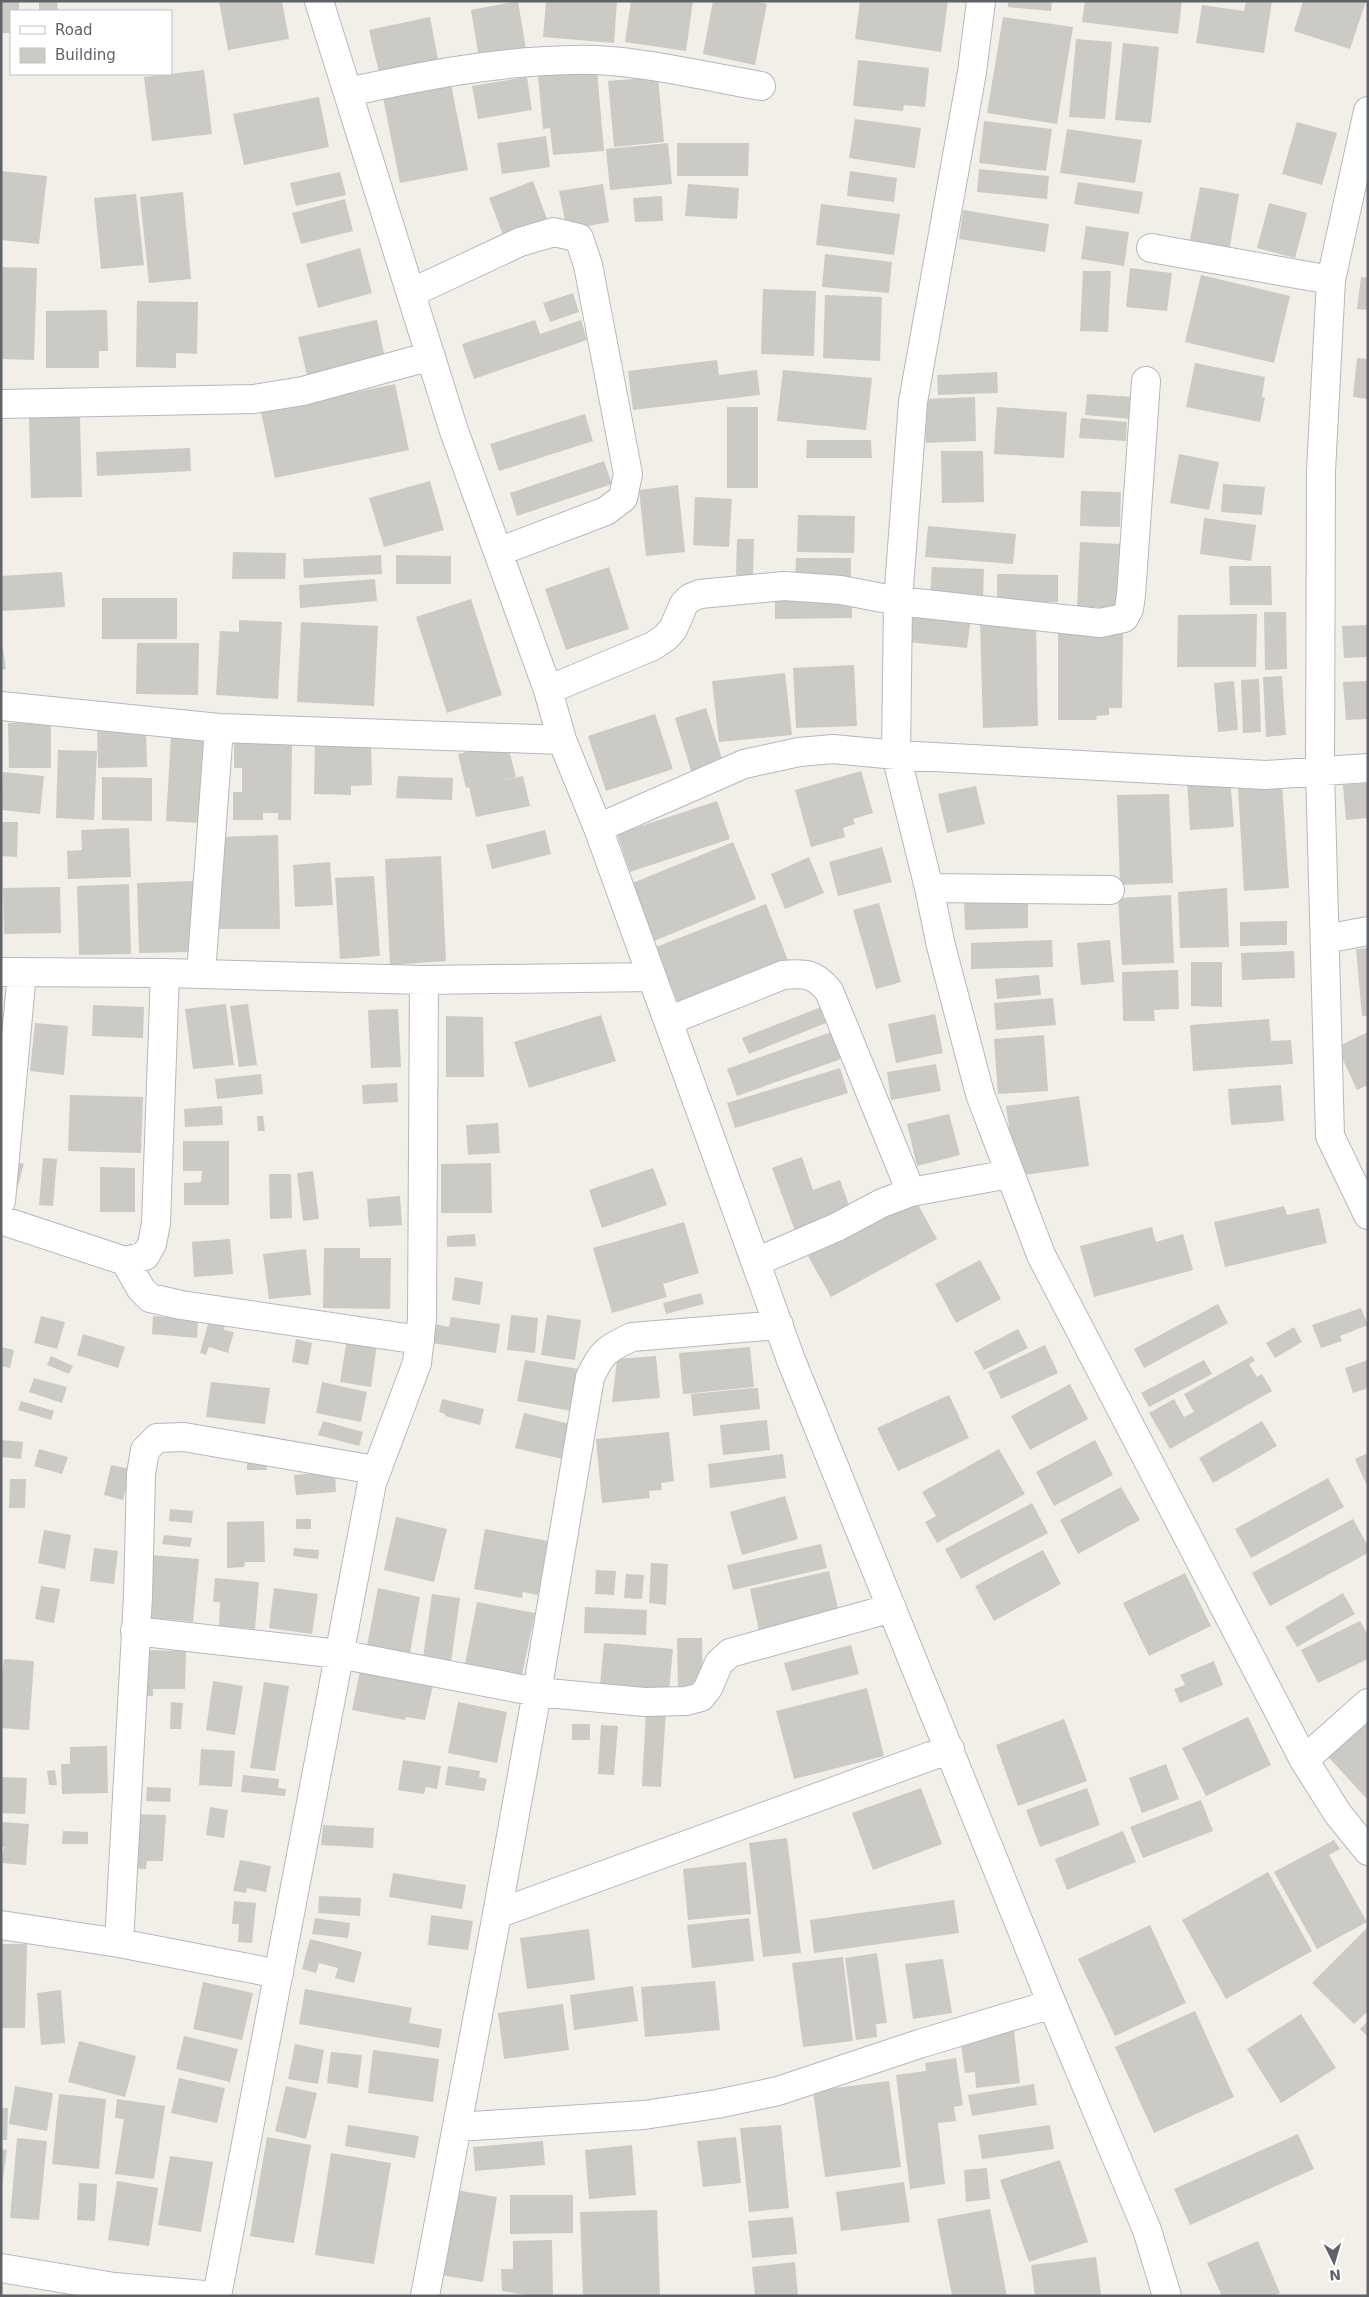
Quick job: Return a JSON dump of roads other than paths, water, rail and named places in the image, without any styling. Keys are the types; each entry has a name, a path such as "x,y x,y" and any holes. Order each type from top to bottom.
{"street":[{"path":"319,1 454,431 548,690 562,740 598,828 778,1325 1052,2004 1147,2230 1167,2296"},
{"path":"981,1 972,72 913,402 898,601 896,755 930,888 941,946 980,1094 1041,1255 1064,1303 1304,1760 1338,1814 1368,1851"},
{"path":"348,92 435,74 513,64 575,60 635,65 761,86"},
{"path":"1368,111 1330,280 1321,471 1320,771 1330,1136 1368,1215"},
{"path":"411,293 520,242 554,232 579,238 588,264 628,474 623,498 606,511 498,552"},
{"path":"1150,248 1330,280"},
{"path":"1,404 254,400 303,391 431,356"},
{"path":"548,690 652,646 666,637 673,629 684,604 700,594 784,586 840,590 898,601 1100,623 1124,618 1129,609 1131,595 1146,381"},
{"path":"1,706 219,728 562,740"},
{"path":"201,974 219,728"},
{"path":"598,828 744,764 799,752 833,749 896,755 1266,774 1368,768"},
{"path":"930,888 1110,890"},
{"path":"1325,939 1368,931"},
{"path":"1,1201 12,972 165,973 424,980 652,977"},
{"path":"1,1220 125,1260 146,1256 152,1244 156,1223 165,973"},
{"path":"668,1021 783,975 801,974 819,978 829,991 911,1192"},
{"path":"1,2268 114,2287 216,2296 375,1470 418,1363 420,1340 424,980"},
{"path":"756,1262 837,1227 882,1203 911,1192 1009,1174"},
{"path":"125,1260 142,1289 150,1298 190,1306 420,1340"},
{"path":"425,2296 537,1692 590,1378 600,1356 616,1344 632,1337 778,1325"},
{"path":"119,1943 141,1474 146,1450 157,1438 184,1437 375,1470"},
{"path":"135,1631 339,1654 537,1692 644,1702 686,1701 700,1697 708,1688 719,1663 730,1654 892,1608"},
{"path":"1304,1760 1368,1703"},
{"path":"497,1914 950,1749"},
{"path":"1,1925 119,1943 279,1974"},
{"path":"457,2127 644,2116 717,2104 778,2091 919,2044 1052,2004"}]}
